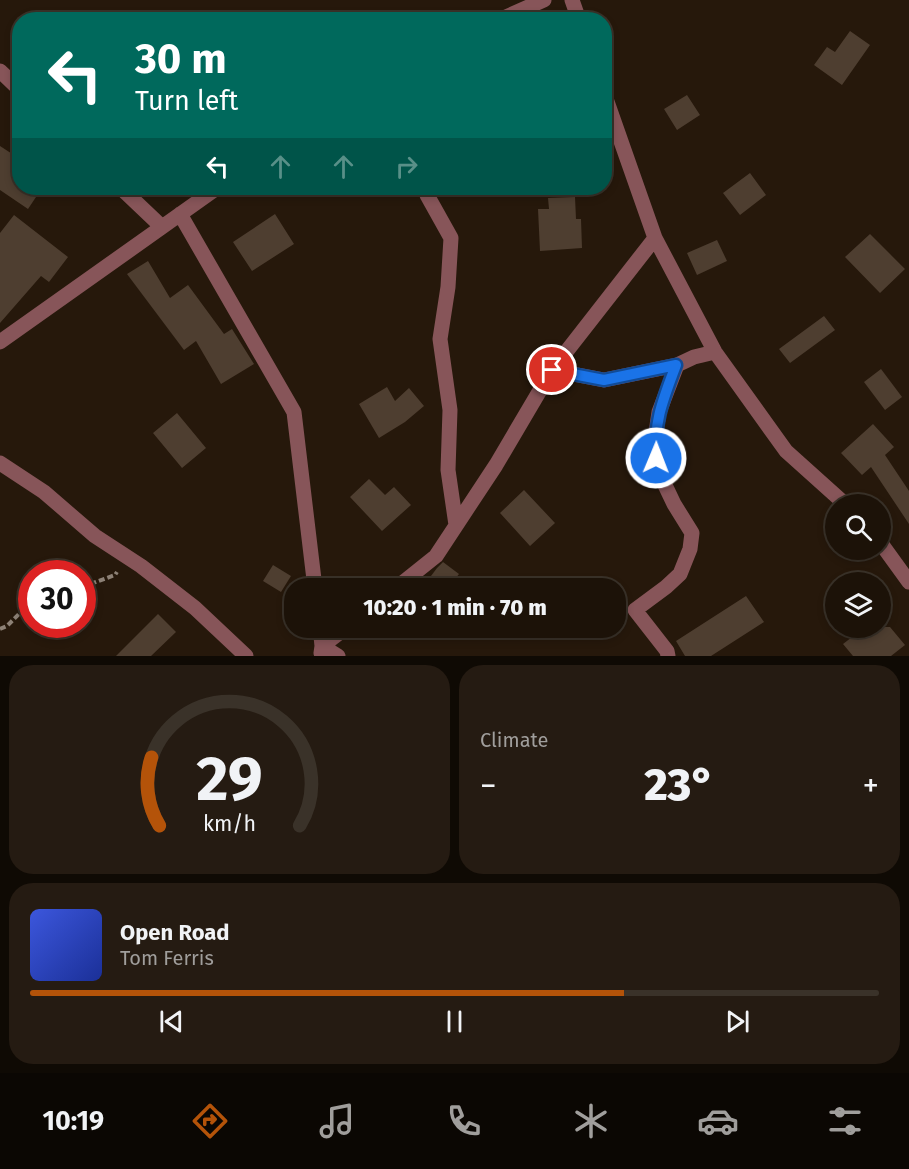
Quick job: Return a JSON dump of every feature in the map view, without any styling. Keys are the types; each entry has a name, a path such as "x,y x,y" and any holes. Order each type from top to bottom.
{"street":[{"path":"517,12 543,0"},
{"path":"0,71 12,82"},
{"path":"612,116 655,238 715,352 786,451 834,494"},
{"path":"128,195 162,227"},
{"path":"0,342 207,195"},
{"path":"427,195 451,238 448,287 440,339 450,410 448,470 456,525"},
{"path":"180,214 294,412 314,578"},
{"path":"408,578 436,556 496,465 552,370 655,238"},
{"path":"552,370 604,380 676,365 694,357 715,352"},
{"path":"668,656 667,651 635,610 680,574 690,549 692,533 674,504 656,458 655,439 658,412 676,365"},
{"path":"0,463 44,492 94,536 141,566 195,608 246,656"},
{"path":"891,557 909,582"},
{"path":"335,638 322,651 338,656"}],"path":[{"path":"96,582 115,575 128,557"},
{"path":"0,629 7,626 18,615"}],"building":[{"path":"850,31 870,45 842,85 814,65 827,47 835,52"},
{"path":"687,95 700,115 677,130 664,109"},
{"path":"0,146 12,154 12,195 37,195 28,209 0,190"},
{"path":"750,173 766,195 740,215 723,193"},
{"path":"575,197 576,219 581,219 582,248 540,251 538,209 549,209 548,198"},
{"path":"275,214 294,244 252,271 233,242"},
{"path":"14,215 68,257 49,282 41,276 0,323 0,233"},
{"path":"870,234 905,269 880,293 845,257"},
{"path":"717,240 727,261 697,275 687,253"},
{"path":"148,261 170,298 188,285 224,334 232,329 254,364 221,384 196,341 184,350 127,274"},
{"path":"824,316 835,330 790,363 779,349"},
{"path":"881,369 902,397 885,410 864,382"},
{"path":"387,387 395,401 409,388 424,406 405,422 379,438 359,404"},
{"path":"177,413 206,448 182,468 153,433"},
{"path":"873,424 894,447 885,455 909,491 909,524 871,467 862,475 841,453"},
{"path":"369,479 385,495 394,487 411,505 382,531 350,497"},
{"path":"524,490 555,523 530,546 500,513"},
{"path":"443,562 459,574 456,578 430,578"},
{"path":"273,565 291,576 284,578 284,587 281,592 263,581"},
{"path":"746,596 764,622 711,656 685,656 676,641"},
{"path":"158,614 176,632 151,656 116,656"},
{"path":"891,628 905,645 891,656 853,656 843,644 851,638 891,638"}],"route":[{"path":"552,370 604,380 676,365 658,412 655,439 656,458"}]}
